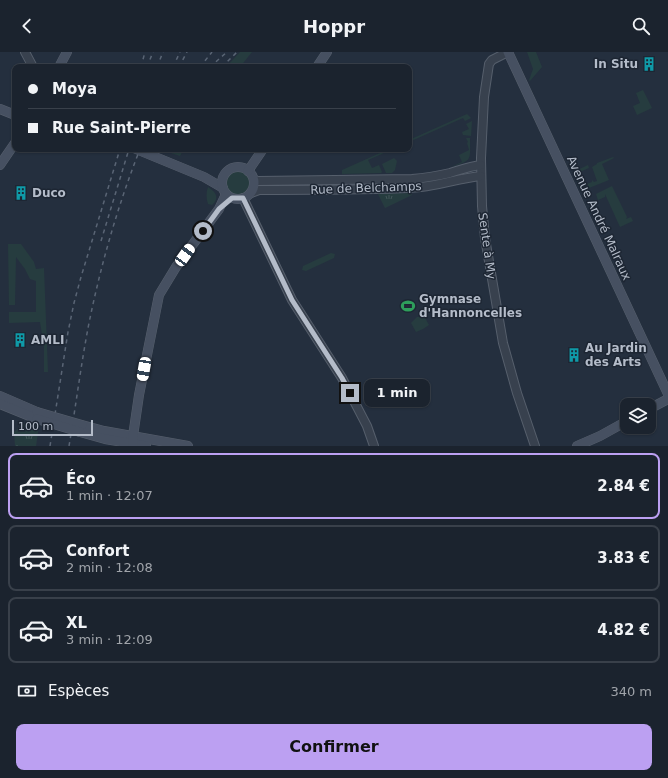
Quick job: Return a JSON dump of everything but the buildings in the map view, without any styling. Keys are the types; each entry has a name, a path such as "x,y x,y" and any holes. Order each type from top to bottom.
{"main road":[{"path":"61,64 67,52"},
{"path":"319,64 327,52"},
{"name":"Avenue André Malraux","path":"508,52 668,394"},
{"path":"0,109 12,114"},
{"path":"0,165 12,147"},
{"path":"143,152 204,177 227,193 247,196 254,184 254,180 248,171 236,167 224,175 217,177 204,177"},
{"path":"248,171 261,152"},
{"path":"224,175 222,184 227,193"},
{"path":"133,442 139,395 159,295 176,267 219,209 227,193"},
{"path":"0,396 37,415"},
{"path":"656,406 668,400"},
{"path":"0,404 146,446"},
{"path":"576,446 600,436 620,425"},
{"path":"133,442 184,446"}],"street":[{"path":"25,52 31,64"},
{"name":"Sente à My","path":"508,52 492,60 489,64 484,97 481,176 485,238 501,333 512,379 535,446"},
{"name":"Rue de Belchamps","path":"247,196 259,190 330,189 400,183 481,165"},
{"name":"Rue de Belchamps","path":"254,180 331,180 432,186 469,177 481,176"},
{"path":"330,189 331,180"},
{"path":"247,196 292,300 342,378 367,426 374,446"}],"green space":[{"path":"240,52 252,52 242,64 229,64"},
{"path":"527,52 536,52 542,67 530,81 529,80 533,69"},
{"path":"643,90 652,108 637,115 633,106 640,103 636,93"},
{"path":"467,114 471,118 465,121 463,118 412,141 412,139"},
{"path":"472,121 471,136 463,135 462,132 469,129 466,124"},
{"path":"466,138 470,138 469,158 463,163 451,167 462,162 459,155 469,150"},
{"path":"168,152 182,152 180,156"},
{"path":"382,152 386,152 368,160 372,168 379,165 382,172 381,173 342,174 342,170"},
{"path":"613,157 614,158 602,164 609,180 589,188 587,184 592,182 592,180 594,182 597,181 592,167 597,163"},
{"path":"394,158 397,161 395,170 392,173 386,173 382,164"},
{"path":"588,165 589,168 575,174 580,186 582,186 585,191 581,192 573,172"},
{"path":"238,171 246,175 250,183 246,191 238,195 230,191 226,183 230,175"},
{"path":"612,186 627,217 626,219 631,217 633,221 620,227 605,194 605,197 598,200 596,194"},
{"path":"208,187 216,195 216,200 212,205 208,204 207,202 206,196"},
{"path":"411,193 412,195 385,208 378,194"},
{"path":"8,244 21,244 34,262 36,269 44,268 48,372 44,372 44,348 40,322 9,323 9,312 36,312 36,281 30,279 16,257 15,305 9,305"},
{"path":"331,253 335,254 334,258 306,271 302,270 303,266"},
{"path":"424,316 429,325 416,332 411,323 417,317"},
{"path":"34,423 39,425 36,446 15,446 14,432 23,424"}],"railway":[{"path":"142,64 145,52"},
{"path":"148,64 153,52"},
{"path":"158,64 163,52"},
{"path":"174,64 180,52"},
{"path":"181,64 187,52"},
{"path":"202,64 212,52"},
{"path":"213,64 227,52"},
{"path":"225,64 237,52"},
{"path":"50,446 74,303 119,152"},
{"path":"101,241 128,152"},
{"path":"69,446 86,338 99,279 117,213 139,152"}],"place":[{"name":"In Situ","path":"649,64"},
{"name":"Duco","path":"21,193"},
{"name":"Gymnase d'Hannoncelles","path":"408,306"},
{"name":"AMLI","path":"20,340"},
{"name":"Au Jardin des Arts","path":"574,355"}],"route":[{"path":"203,231 219,209 232,198 243,198 292,300 350,393"}]}
